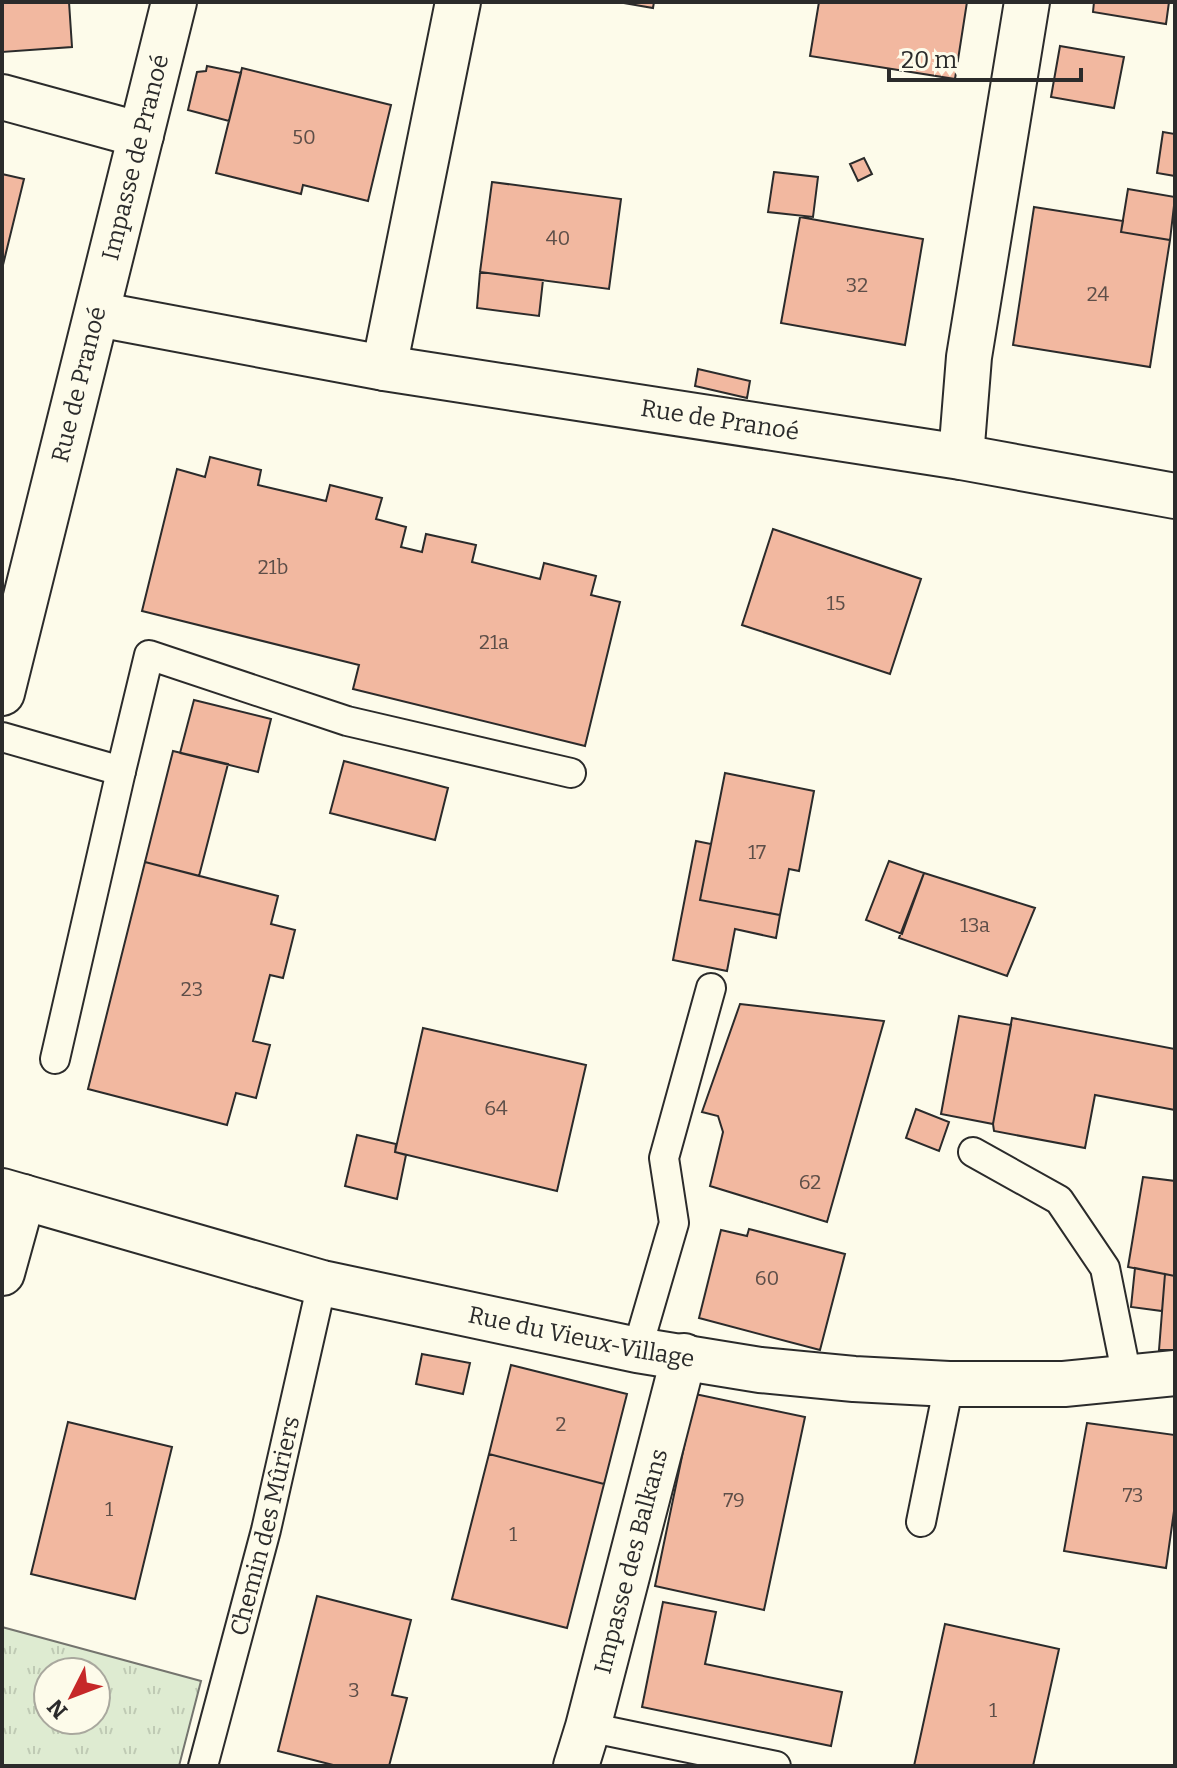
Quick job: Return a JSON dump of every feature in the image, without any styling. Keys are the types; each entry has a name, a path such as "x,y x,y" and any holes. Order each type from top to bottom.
{"street":[{"name":"Impasse de Pranoé","path":"97,314 174,2"},
{"path":"384,368 458,2"},
{"path":"961,457 969,357 1027,2"},
{"path":"2,97 141,135"},
{"name":"Rue de Pranoé","path":"2,693 97,314 384,368 961,457 1175,496"},
{"path":"2,1273 12,1194"},
{"name":"Rue du Vieux-Village","path":"12,1194 322,1283 637,1350 760,1370 949,1384 1064,1384 1175,1373"},
{"name":"Impasse des Balkans","path":"582,1746 684,1356"}],"lane":[{"path":"55,1059 149,655 347,721 571,773"},
{"path":"2,737 121,771"},
{"path":"637,1350 674,1223 664,1158 711,988"},
{"path":"973,1152 1059,1200 1105,1268 1127,1377"},
{"name":"Chemin des Mûriers","path":"203,1766 266,1530 322,1283"},
{"path":"921,1522 949,1384"},
{"path":"582,1746 776,1766"}],"green space":[{"path":"2,1627 109,1656 32,1656 32,1736 112,1736 112,1657 201,1681 179,1766 2,1766"}],"building":[{"path":"2,2 69,2 72,47 2,52"},
{"path":"618,2 654,2 653,8"},
{"path":"819,2 967,2 955,79 810,56"},
{"path":"1094,2 1169,2 1166,24 1093,12"},
{"path":"1060,46 1124,57 1114,108 1051,97"},
{"path":"207,66 241,73 229,121 188,110 197,72 206,71"},
{"path":"242,68 391,105 368,201 303,185 301,194 216,173"},
{"path":"1163,132 1175,134 1175,176 1157,173"},
{"path":"864,158 872,174 858,181 850,164"},
{"path":"774,172 818,177 813,217 768,212"},
{"path":"2,174 24,179 2,269"},
{"path":"492,182 621,199 609,289 480,272"},
{"path":"1128,189 1175,197 1170,240 1121,232"},
{"path":"1034,207 1123,221 1121,232 1170,240 1150,367 1013,345"},
{"path":"800,217 923,239 905,345 781,323"},
{"path":"480,272 543,280 539,316 477,308"},
{"path":"698,369 750,381 747,398 695,386"},
{"path":"210,457 261,470 258,485 326,501 330,485 382,498 376,519 406,527 401,547 422,552 426,534 476,545 472,562 540,579 544,563 596,576 591,595 620,602 585,746 353,689 359,665 142,611 177,469 205,477"},
{"path":"773,529 921,579 890,674 742,625"},
{"path":"194,700 271,719 258,772 180,753"},
{"path":"173,751 228,764 199,876 145,862"},
{"path":"344,761 448,788 435,840 330,813"},
{"path":"725,773 814,791 799,871 789,869 780,915 700,900"},
{"path":"696,841 711,844 700,900 780,915 776,938 735,929 727,971 673,960"},
{"path":"889,861 924,873 902,934 866,920"},
{"path":"145,862 278,896 271,924 295,930 283,978 270,975 253,1041 270,1045 256,1098 236,1093 227,1125 88,1089"},
{"path":"924,873 1035,908 1007,976 899,938"},
{"path":"740,1004 884,1021 827,1222 710,1186 723,1132 718,1116 702,1112"},
{"path":"959,1016 1011,1025 993,1124 941,1114"},
{"path":"1012,1018 1175,1049 1175,1110 1095,1095 1085,1148 994,1131"},
{"path":"423,1028 586,1065 557,1191 395,1152"},
{"path":"916,1109 949,1122 939,1151 906,1138"},
{"path":"357,1135 396,1144 395,1152 406,1155 397,1199 345,1186"},
{"path":"1143,1177 1175,1181 1175,1276 1128,1267"},
{"path":"749,1229 845,1254 820,1350 699,1318 721,1230 747,1236"},
{"path":"1135,1268 1165,1274 1162,1311 1131,1307"},
{"path":"1165,1274 1175,1276 1175,1350 1159,1350"},
{"path":"422,1354 470,1363 463,1394 416,1384"},
{"path":"511,1365 627,1394 604,1484 489,1454"},
{"path":"695,1394 805,1417 764,1610 655,1586"},
{"path":"68,1422 172,1447 135,1599 31,1574"},
{"path":"1087,1423 1175,1435 1175,1504 1166,1568 1064,1551"},
{"path":"489,1454 604,1484 567,1628 452,1599"},
{"path":"317,1596 411,1620 392,1695 407,1698 389,1766 337,1766 278,1751"},
{"path":"663,1602 716,1612 705,1664 842,1692 831,1746 642,1707"},
{"path":"945,1624 1059,1649 1033,1766 914,1766"}]}
